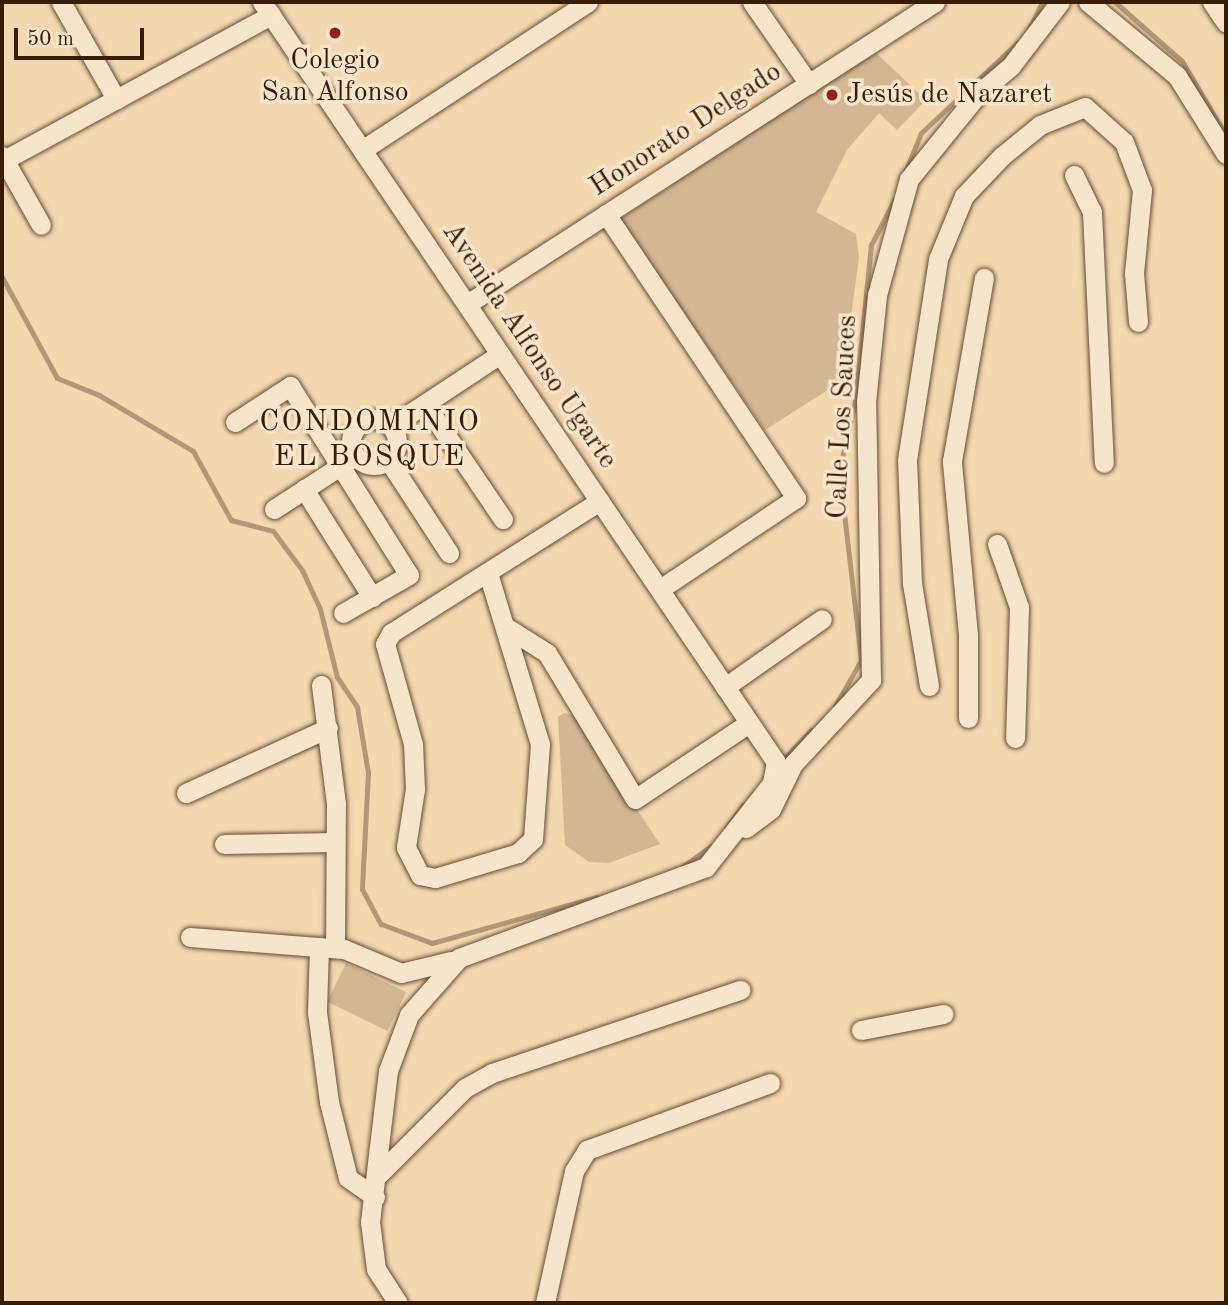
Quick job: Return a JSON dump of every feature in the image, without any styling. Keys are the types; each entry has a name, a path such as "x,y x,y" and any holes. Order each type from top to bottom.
{"street":[{"path":"61,2 116,99"},
{"path":"362,150 588,2"},
{"path":"752,2 809,84"},
{"name":"Honorato Delgado","path":"467,304 935,2"},
{"name":"Calle Los Sauces","path":"730,837 771,809 793,764 871,680 866,402 877,295 909,179 979,93 1011,66 1060,2"},
{"path":"1088,2 1177,76 1226,154"},
{"path":"1212,2 1226,23"},
{"path":"41,225 3,158 116,99 267,8"},
{"name":"Avenida Alfonso Ugarte","path":"267,8 776,762 772,783 730,837"},
{"path":"929,686 912,583 907,460 938,259 964,195 1002,156 1040,125 1085,107 1124,142 1142,190 1134,273 1138,322"},
{"path":"1074,175 1092,212 1104,463"},
{"path":"606,214 796,498 660,589"},
{"path":"968,718 968,635 952,461 984,278"},
{"path":"391,426 500,354"},
{"path":"235,422 290,386 348,461 409,575 343,612"},
{"path":"425,404 503,519"},
{"path":"274,509 348,461 375,466 389,461 397,448 391,426 377,419 356,427 350,441 348,461"},
{"path":"389,461 449,553"},
{"path":"304,489 372,597"},
{"path":"488,573 509,629 540,744 533,839 518,853 435,878 420,875 406,847 415,789 413,744 385,644 391,633 600,501"},
{"path":"997,544 1019,607 1014,738"},
{"path":"725,687 822,620"},
{"path":"509,629 547,653 635,799 749,723"},
{"path":"321,685 328,728 335,842 327,948 317,1012 329,1102 348,1178 376,1187"},
{"path":"186,793 328,728"},
{"path":"190,937 327,948 401,973 459,958 689,878 730,837"},
{"path":"224,844 335,842"},
{"path":"398,1303 376,1269 370,1233 388,1071 400,1032 459,958"},
{"path":"376,1187 465,1088 492,1073 740,990"},
{"path":"861,1030 943,1014"},
{"path":"545,1303 574,1171 587,1150 770,1083"}],"shaded area":[{"path":"875,52 926,100 897,130 879,113 847,150 816,212 856,234 859,258 842,381 765,430 620,219"},
{"path":"564,713 575,716 660,844 609,863 589,862 565,845 558,717"},
{"path":"346,963 406,992 387,1031 327,1002"}],"waterway":[{"path":"1029,29 1042,2"},
{"path":"1115,2 1182,61 1226,136"},
{"path":"905,172 921,133 1018,42"},
{"path":"835,706 861,660 839,470 855,402 871,245 894,200"},
{"path":"2,277 57,378 99,395 193,451 231,520 273,531 302,570 320,609 337,677 357,707 368,773 362,889 381,924 432,943 597,897"},
{"path":"779,764 811,730"},
{"path":"726,828 743,805"},
{"path":"682,867 711,846"}],"place":[{"name":"Colegio San Alfonso","path":"335,33"},
{"name":"Jesús de Nazaret","path":"832,95"}],"district":[{"name":"CONDOMINIO EL BOSQUE","path":"370,439"}]}
